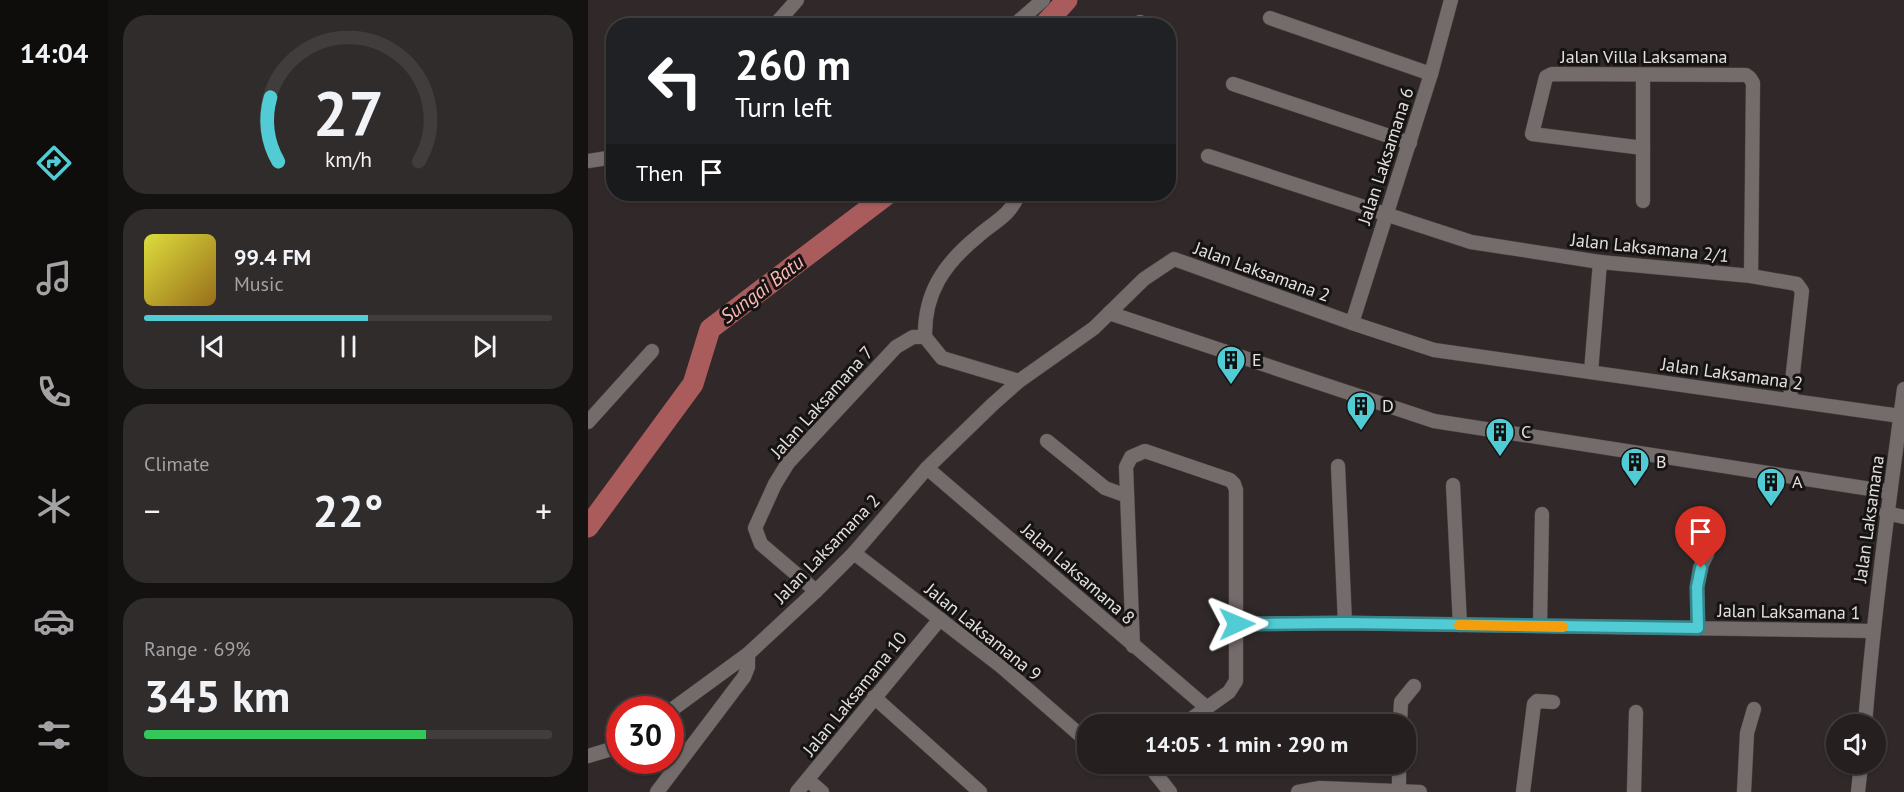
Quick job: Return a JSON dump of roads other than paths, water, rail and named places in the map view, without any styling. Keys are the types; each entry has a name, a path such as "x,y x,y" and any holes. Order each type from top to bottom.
{"street":[{"path":"781,18 797,0"},
{"path":"1022,18 1043,0"},
{"name":"Jalan Laksamana 6","path":"1352,323 1431,74 1450,0"},
{"path":"1270,18 1431,74"},
{"name":"Jalan Villa Laksamana","path":"1643,148 1532,134 1548,74 1746,75 1750,78 1753,83 1751,276"},
{"path":"1643,75 1643,201"},
{"path":"1233,84 1410,143"},
{"name":"Jalan Laksamana 2/1","path":"1208,156 1471,242 1600,262 1751,276 1797,284 1802,291 1790,400"},
{"path":"588,161 606,158"},
{"path":"1015,201 1007,214 978,236 947,265 936,283 928,304 925,337 942,358 1019,381"},
{"name":"Jalan Laksamana 2","path":"684,701 748,654 816,591 854,553 927,468 1019,381 1094,328 1144,279 1174,259 1434,350 1900,416"},
{"path":"1591,372 1600,262"},
{"path":"1109,313 1434,421 1890,492"},
{"name":"Jalan Laksamana 7","path":"816,591 761,544 755,528 775,484 788,463 896,347 913,337 925,337"},
{"path":"588,422 652,351"},
{"name":"Jalan Laksamana","path":"1866,714 1872,631 1904,389"},
{"path":"1047,441 1105,488 1127,496"},
{"path":"1133,646 1126,467 1131,457 1144,451 1230,480 1236,490 1236,681 1229,692 1198,714"},
{"path":"1338,466 1345,623"},
{"name":"Jalan Laksamana 8","path":"927,468 1206,708"},
{"path":"1453,485 1460,625"},
{"path":"1886,513 1904,517"},
{"path":"1540,626 1542,514"},
{"path":"1698,628 1697,587 1707,554 1709,532"},
{"name":"Jalan Laksamana 9","path":"854,553 1002,667 1077,732"},
{"name":"Jalan Laksamana 10","path":"797,792 940,619"},
{"name":"Jalan Laksamana 1","path":"1237,624 1345,623 1872,631"},
{"path":"657,792 744,676 748,667 748,654"},
{"path":"1400,714 1401,702 1414,686"},
{"path":"874,697 980,792"},
{"path":"1523,792 1534,704 1537,701 1553,702"},
{"path":"1744,792 1748,733 1754,709"},
{"path":"1634,792 1636,712"},
{"path":"588,756 606,751"},
{"path":"1156,774 1170,792"},
{"path":"1398,790 1399,774"},
{"path":"1858,792 1860,774"},
{"path":"808,780 822,792"},
{"path":"1298,792 1320,788 1420,792"}],"waterway":[{"name":"Sungai Batu","path":"1050,18 1067,0"},
{"name":"Sungai Batu","path":"588,527 693,384 710,329 879,201"}],"place":[{"name":"E","path":"1231,386"},
{"name":"D","path":"1361,432"},
{"name":"C","path":"1500,458"},
{"name":"B","path":"1635,488"},
{"name":"A","path":"1771,508"}]}
